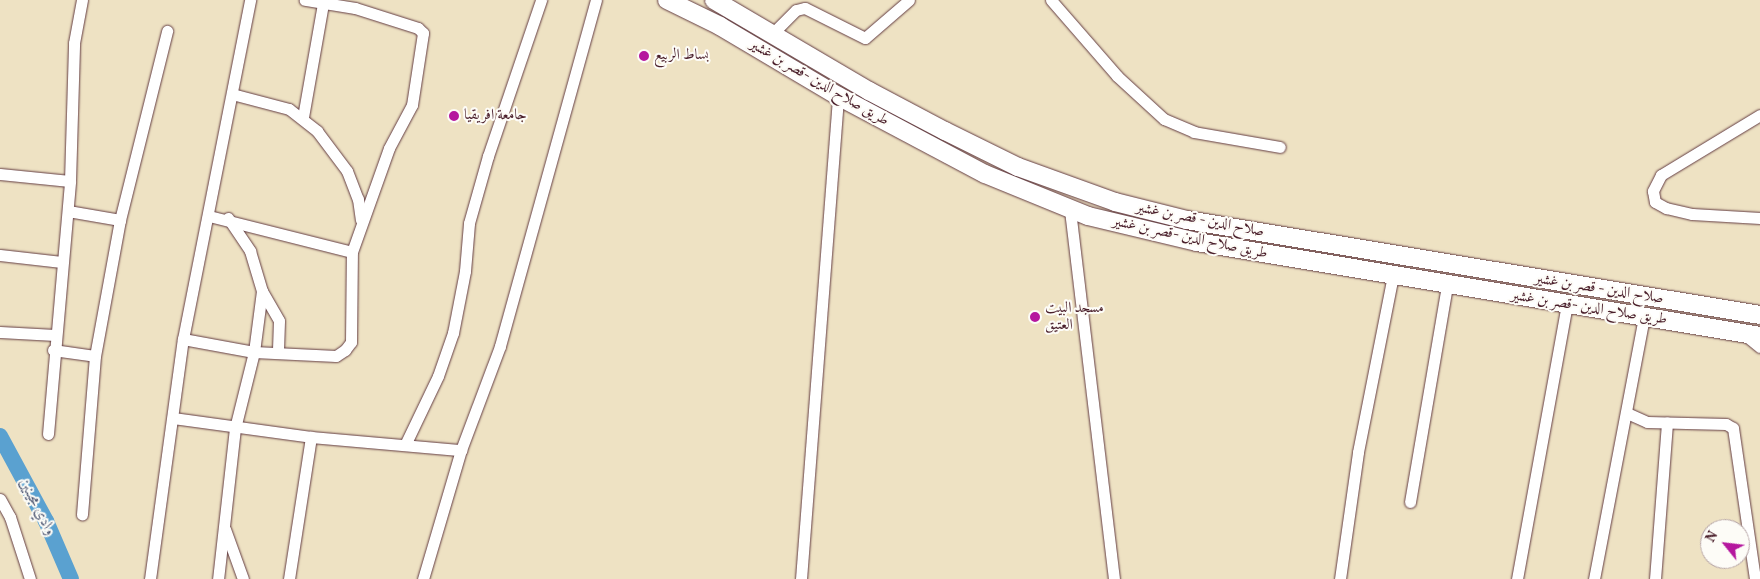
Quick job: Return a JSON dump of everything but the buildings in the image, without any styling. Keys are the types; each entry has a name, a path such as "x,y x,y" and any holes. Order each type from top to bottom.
{"highway":[{"name":"طريق صلاح الدين -قصر بن غشير","path":"666,0 720,26 838,96 985,174 1070,210 1162,235 1446,285 1752,335"},
{"name":"صلاح الدين - قصر بن غشير","path":"714,0 869,91 945,131 1059,184 1115,202 1187,220 1760,315"},
{"path":"1372,272 1376,251"}],"street":[{"path":"48,434 55,335 70,181 74,43 82,0"},
{"path":"150,579 183,339 209,216 250,0"},
{"path":"305,0 356,8 418,28 423,33 412,105 389,148 368,212 361,220"},
{"path":"405,445 438,376 453,332 465,271 469,223 488,156 542,0"},
{"path":"423,579 461,450 500,346 596,0"},
{"path":"592,18 605,0"},
{"path":"772,34 796,10 805,8 865,38 909,0"},
{"path":"1051,0 1117,76 1164,119 1194,132 1280,147"},
{"path":"303,117 323,3"},
{"path":"82,514 95,356 120,220 167,31"},
{"path":"183,339 254,352 336,356 346,350 350,342 352,252 362,210 347,170 335,152 303,117 288,109 232,94"},
{"path":"801,579 838,96"},
{"path":"1760,115 1661,175 1653,191 1655,202 1666,208 1692,214 1760,218"},
{"path":"0,174 70,181"},
{"path":"1070,210 1114,579"},
{"path":"68,211 120,220"},
{"path":"209,216 228,218 306,242 352,252"},
{"path":"228,218 250,251 262,291 279,320 278,353"},
{"path":"0,255 62,262"},
{"path":"1340,579 1358,452 1394,276"},
{"path":"1410,502 1446,285"},
{"path":"218,579 235,428 254,352 262,291"},
{"path":"1517,579 1539,446 1567,305"},
{"path":"1594,579 1644,317"},
{"path":"0,332 55,335"},
{"path":"1752,335 1760,347"},
{"path":"54,350 95,356"},
{"path":"1627,413 1637,420 1726,424 1733,428 1755,578"},
{"path":"173,418 312,438 461,450"},
{"path":"1655,579 1667,422"},
{"path":"289,579 312,438"},
{"path":"0,499 10,517 30,579"},
{"path":"224,526 243,579"}],"waterway":[{"name":"وادي مجينين","path":"0,436 46,521 71,579"}],"place":[{"name":"بساط الربيع","path":"644,56"},
{"name":"جامعة افريقيا","path":"454,116"},
{"name":"مسجد البيت العتيق","path":"1035,317"}]}
